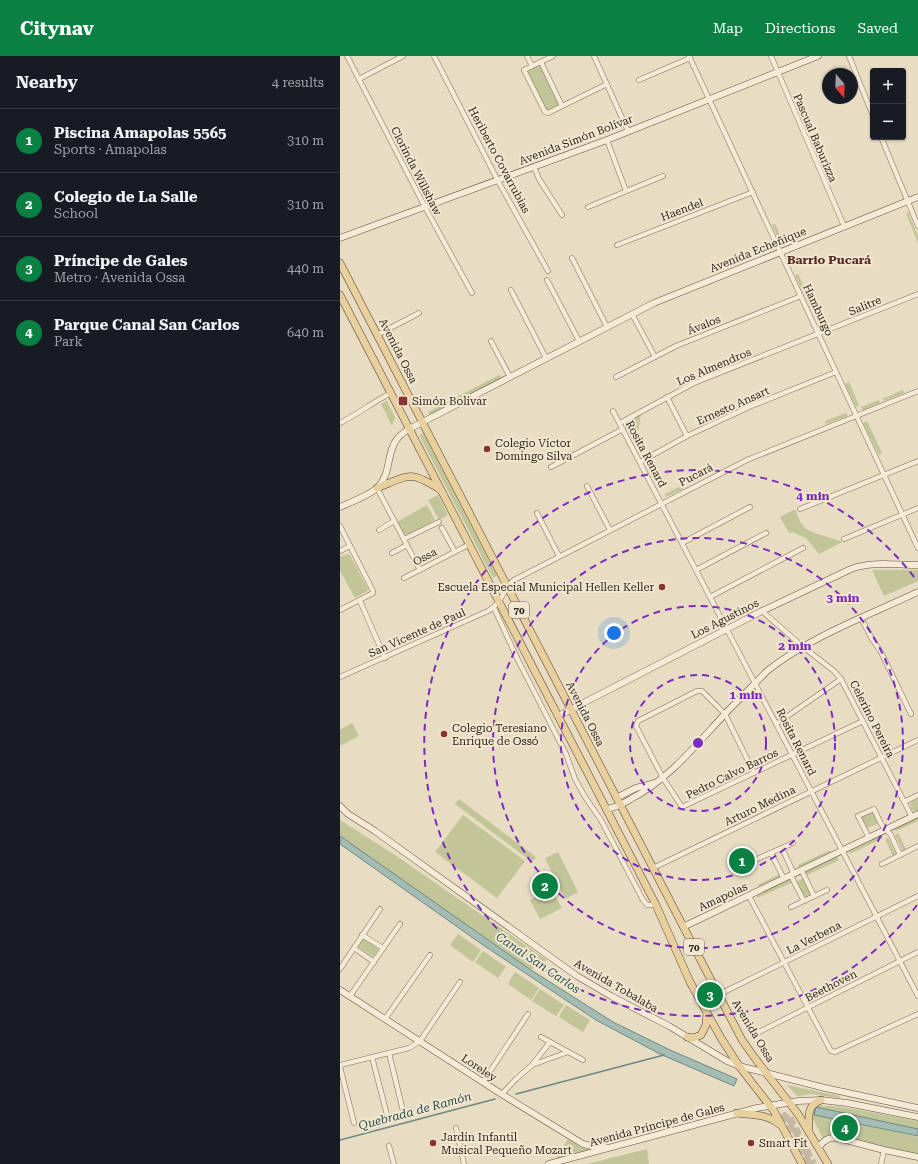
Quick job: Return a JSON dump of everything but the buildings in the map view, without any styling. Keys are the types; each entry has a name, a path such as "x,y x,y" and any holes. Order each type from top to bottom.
{"main road":[{"name":"Avenida Ossa","path":"340,263 742,1040 789,1102 809,1131 828,1164"},
{"name":"70","path":"340,295 656,905 685,970 707,1013 726,1047 739,1066 770,1105 802,1164"},
{"path":"377,488 406,477 413,476 442,490"},
{"path":"656,905 669,899"},
{"path":"687,1037 696,1037 703,1032 706,1024 707,1013"},
{"path":"809,1131 810,1109 814,1104 821,1100"},
{"path":"737,1113 772,1118 784,1129"}],"street":[{"name":"Clorinda Willshaw","path":"347,56 425,208 472,294"},
{"path":"359,79 403,56"},
{"name":"Heriberto Covarrubias","path":"434,56 498,181 548,272"},
{"path":"527,56 532,66"},
{"path":"553,56 524,70 545,112 547,113 607,84"},
{"path":"594,56 628,131"},
{"name":"Pascual Baburizza","path":"771,56 844,226"},
{"name":"Avenida Simón Bolívar","path":"340,238 607,140 818,56"},
{"path":"849,56 870,108"},
{"name":"Hamburgo","path":"639,80 690,57 918,548"},
{"path":"541,62 562,106"},
{"path":"607,140 626,191"},
{"path":"883,140 918,226"},
{"path":"534,167 539,179 562,215"},
{"path":"588,207 663,176"},
{"name":"Haendel","path":"617,245 753,192"},
{"name":"Avenida Echeñique","path":"377,488 384,479 395,441 400,434 422,422 632,314 673,295 918,197"},
{"path":"572,258 607,327"},
{"path":"547,280 579,341"},
{"path":"511,290 546,358"},
{"name":"Salitre","path":"819,334 918,294"},
{"name":"Ávalos","path":"616,377 676,346 801,296"},
{"path":"377,335 419,313"},
{"path":"632,314 655,357"},
{"name":"Los Almendros","path":"620,423 694,383 819,334"},
{"path":"491,341 510,377"},
{"name":"Ernesto Ansart","path":"640,462 687,436 748,407 836,372"},
{"name":"Pucará","path":"500,602 507,588 514,580 747,460 918,391"},
{"path":"340,423 356,415 378,399 391,393"},
{"path":"667,397 687,436"},
{"name":"Rosita Renard","path":"613,411 918,996"},
{"path":"551,467 623,429"},
{"path":"800,509 918,461"},
{"path":"587,486 610,530"},
{"path":"340,507 377,488 420,570"},
{"path":"682,542 750,507"},
{"path":"844,539 918,508"},
{"path":"537,513 559,556"},
{"path":"379,530 394,521"},
{"path":"404,539 439,522"},
{"path":"340,526 373,591 373,593 360,601 340,610"},
{"name":"Ossa","path":"442,528 455,552"},
{"path":"696,570 766,534"},
{"name":"Ossa","path":"404,578 470,544"},
{"path":"392,553 407,545"},
{"path":"340,551 350,546"},
{"path":"710,597 803,548"},
{"name":"Los Agustinos","path":"549,721 762,611 856,567 873,564 918,565"},
{"path":"606,809 620,805 646,791 663,778 682,761 767,671 782,659 802,646 918,592"},
{"path":"360,601 385,658"},
{"name":"San Vicente de Paul","path":"340,678 494,608 500,602"},
{"path":"494,608 518,660 566,754 575,778 601,820 641,897 647,905 656,905"},
{"name":"Celerino Pereira","path":"762,611 841,679 904,802 915,816"},
{"path":"861,618 881,652 911,714"},
{"path":"776,724 841,679"},
{"path":"663,778 636,726 638,721 697,691 702,691 725,714 754,773"},
{"name":"Pedro Calvo Barros","path":"663,778 682,807 863,721"},
{"name":"Arturo Medina","path":"653,868 918,740"},
{"path":"616,798 636,788 657,782"},
{"path":"904,802 918,795"},
{"name":"Avenida Tobalaba","path":"340,806 348,814 375,831 577,976 727,1061 739,1066 832,1090 918,1108"},
{"path":"869,838 858,816 874,809 881,824 891,835 900,854"},
{"path":"340,810 348,814"},
{"name":"Amapolas","path":"683,927 915,816"},
{"path":"757,860 793,843"},
{"path":"882,864 918,846"},
{"path":"782,848 804,901"},
{"path":"772,853 784,879"},
{"path":"802,870 814,896"},
{"path":"791,907 827,890"},
{"path":"749,896 832,1052 838,1051 918,1014"},
{"name":"La Verbena","path":"718,995 918,896"},
{"path":"340,969 380,908"},
{"path":"350,996 400,924"},
{"path":"362,935 383,948"},
{"path":"354,948 374,962"},
{"name":"Beethoven","path":"753,1035 918,952"},
{"path":"385,1019 430,954"},
{"path":"354,1123 340,1066 412,1047 420,1042 460,982"},
{"name":"Loreley","path":"340,990 583,1144 596,1147 612,1146"},
{"path":"483,1082 528,1014"},
{"path":"541,1036 584,1060"},
{"path":"502,1094 516,1078 532,1065 550,1042"},
{"path":"389,1052 403,1111"},
{"path":"532,1065 568,1052"},
{"path":"372,1057 387,1115"},
{"path":"770,1105 821,1100 847,1103 918,1116"},
{"name":"Avenida Príncipe de Gales","path":"549,1164 770,1105"},
{"path":"456,1128 464,1164"},
{"path":"819,1147 825,1140 830,1138 838,1138 918,1157"},
{"path":"389,1146 394,1164"},
{"path":"881,1164 884,1150"}],"green space":[{"path":"540,64 560,106 546,112 526,71"},
{"path":"908,212 918,236 918,243 906,213"},
{"path":"775,224 784,243 781,244 772,225"},
{"path":"798,274 814,308 811,309 795,275"},
{"path":"499,375 501,376 500,379 430,415 428,412"},
{"path":"849,382 859,406 856,407 845,384"},
{"path":"903,390 904,393 884,401 882,399"},
{"path":"879,400 880,403 863,410 861,407"},
{"path":"387,401 395,417 392,426 381,404"},
{"path":"846,413 848,416 826,424 825,421"},
{"path":"641,414 636,444 627,427 627,423"},
{"path":"867,421 882,453 879,455 863,423"},
{"path":"423,433 497,576 493,578 419,435"},
{"path":"681,486 683,489 666,497 665,494"},
{"path":"438,495 448,515 439,520 428,500"},
{"path":"427,505 435,520 409,535 404,534 397,522"},
{"path":"793,510 796,510 801,523 807,529 816,534 842,542 819,554 806,538 792,532 789,533 780,517"},
{"path":"347,554 350,555 368,589 355,598 340,571 340,557"},
{"path":"872,570 918,570 918,581 884,596"},
{"path":"352,723 359,736 340,746 340,730"},
{"path":"918,798 918,810 914,811 912,810 910,803"},
{"path":"459,799 536,857 532,862 455,804"},
{"path":"874,810 880,823 865,829 860,817"},
{"path":"463,815 525,861 497,898 435,852"},
{"path":"918,818 918,821 896,831 895,829"},
{"path":"340,820 401,859 547,960 531,970 340,836"},
{"path":"898,833 906,849 903,851 895,835"},
{"path":"882,835 883,838 850,854 849,852"},
{"path":"888,838 896,854 893,856 885,839"},
{"path":"830,850 831,852 799,868 798,865"},
{"path":"558,852 578,892 565,899 545,858"},
{"path":"837,857 839,860 805,876 804,873"},
{"path":"780,874 781,877 759,887 758,885"},
{"path":"804,878 812,895 804,899 796,882"},
{"path":"791,879 793,882 757,898 757,895"},
{"path":"551,888 562,908 540,919 530,900"},
{"path":"458,934 481,950 473,962 450,945"},
{"path":"363,938 379,949 373,957 357,946"},
{"path":"483,951 506,967 498,978 475,962"},
{"path":"515,972 539,988 531,1000 508,984"},
{"path":"540,989 564,1005 556,1016 532,1001"},
{"path":"566,1005 590,1020 583,1032 559,1017"},
{"path":"787,1085 840,1096 839,1098 812,1094 797,1096"},
{"path":"815,1105 843,1107 918,1121 918,1129 816,1107 814,1115 918,1137 918,1155 847,1139 823,1139 811,1114"},
{"path":"568,1139 580,1147 591,1150 576,1156 556,1159"},
{"path":"647,1149 649,1164 587,1164"}],"water":[{"path":"340,836 531,970 613,1022 670,1050 737,1079 734,1086 660,1054 596,1020 483,945 340,844"},
{"path":"816,1107 918,1129 918,1136 814,1115"}],"waterway":[{"name":"Quebrada de Ramón","path":"516,1094 664,1055"},
{"name":"Quebrada de Ramón","path":"340,1140 495,1099"}],"tunnel":[{"path":"809,1164 785,1116 788,1115 813,1164"}],"place":[{"name":"Simón Bolívar","path":"403,401"},
{"name":"Colegio Víctor Domingo Silva","path":"487,449"},
{"name":"Escuela Especial Municipal Hellen Keller","path":"662,587"},
{"name":"Colegio Teresiano Enrique de Ossó","path":"444,734"},
{"name":"Piscina Amapolas 5565","path":"742,861"},
{"name":"Colegio de La Salle","path":"545,886"},
{"name":"Príncipe de Gales","path":"710,995"},
{"name":"Parque Canal San Carlos","path":"845,1128"},
{"name":"Jardín Infantil Musical Pequeño Mozart","path":"433,1143"},
{"name":"Smart Fit","path":"751,1143"}],"district":[{"name":"Barrio Pucará","path":"829,260"}],"water label":[{"name":"Canal San Carlos","path":"538,963"}]}
